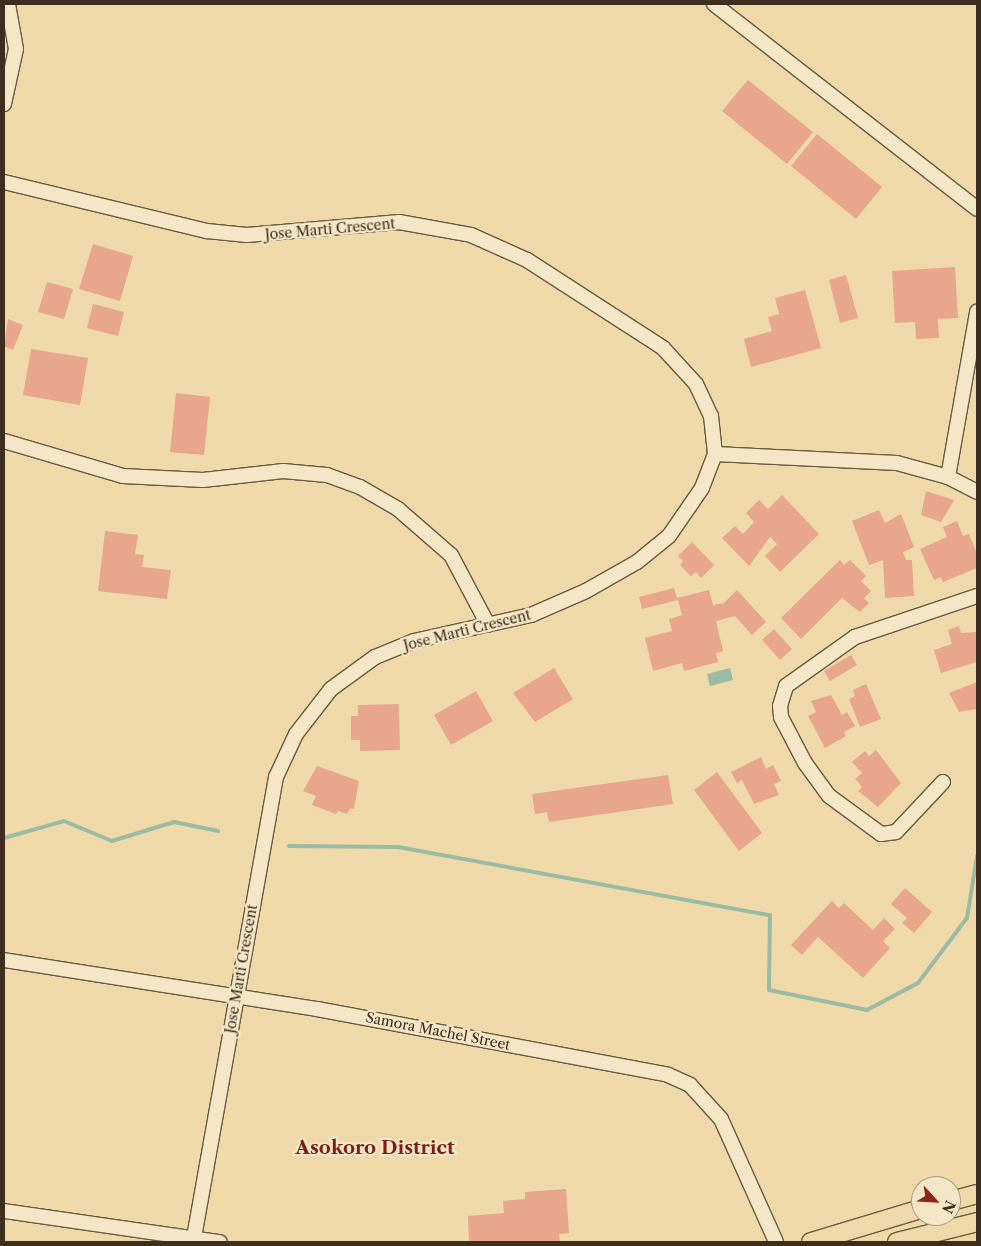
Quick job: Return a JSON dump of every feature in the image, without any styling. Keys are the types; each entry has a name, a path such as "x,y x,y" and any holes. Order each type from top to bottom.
{"main road":[{"path":"961,1198 977,1194"},
{"path":"810,1242 911,1211"},
{"path":"897,1242 977,1222"}],"street":[{"path":"4,104 16,49 8,4"},
{"path":"714,4 977,209"},
{"name":"Jose Marti Crescent","path":"4,182 207,231 257,234 399,222 471,235 527,260 663,348 705,399 711,416 715,454 688,512 669,536 637,562 586,591 538,612 414,641 375,657 331,689 296,734 276,777 194,1237"},
{"path":"948,476 977,312"},
{"path":"4,441 123,476 203,480 283,471 327,476 360,487 398,509 451,555 488,625"},
{"path":"715,454 897,463 948,476 977,492"},
{"path":"943,782 896,832 881,834 829,796 805,763 781,717 780,706 786,686 855,638 977,596"},
{"name":"Samora Machel Street","path":"4,960 236,996 668,1075 690,1085 721,1119 776,1242"},
{"path":"4,1211 220,1242"}],"shaded area":[{"path":"730,668 733,680 710,686 707,674"}],"building":[{"path":"748,80 813,132 787,164 722,111"},
{"path":"817,134 882,187 856,219 791,166"},
{"path":"93,244 133,256 120,301 79,289"},
{"path":"955,267 958,318 938,319 939,338 916,339 915,322 895,323 892,271"},
{"path":"846,275 858,318 840,323 829,280"},
{"path":"47,282 73,289 64,319 38,312"},
{"path":"805,290 821,348 751,367 744,339 772,331 768,317 779,314 775,298"},
{"path":"93,304 124,312 118,336 87,328"},
{"path":"8,319 23,325 13,350 4,346"},
{"path":"31,349 88,358 80,405 23,395"},
{"path":"176,393 210,397 204,455 170,452"},
{"path":"926,491 954,500 941,522 921,515"},
{"path":"782,495 819,534 780,572 765,556 777,544 770,537 749,566 722,538 735,526 743,534 754,522 746,513 759,500 768,509"},
{"path":"879,510 885,523 901,514 914,547 903,552 906,560 912,560 914,596 885,598 883,560 869,565 852,521"},
{"path":"957,521 963,536 969,534 977,554 977,568 943,582 941,577 934,580 920,549 947,537 943,527"},
{"path":"105,531 138,535 135,554 144,555 142,567 171,570 167,599 98,591"},
{"path":"692,542 714,565 701,578 696,572 691,576 680,565 683,561 678,556"},
{"path":"840,560 844,565 850,560 866,576 861,581 871,591 864,598 869,603 860,612 842,598 801,639 781,618"},
{"path":"674,588 677,598 709,590 713,605 724,603 737,590 766,622 752,635 735,616 716,621 723,651 716,653 718,662 684,671 682,663 653,671 645,638 672,631 669,619 682,615 678,600 642,609 639,597"},
{"path":"959,626 961,633 977,632 977,662 941,673 934,650 952,644 948,630"},
{"path":"774,629 792,649 780,660 762,640"},
{"path":"851,655 857,665 830,681 824,671"},
{"path":"554,668 573,699 535,722 513,693"},
{"path":"977,682 977,709 959,712 949,693"},
{"path":"866,684 881,719 860,727 849,699 855,696 853,690"},
{"path":"476,691 493,721 451,745 434,715"},
{"path":"831,695 842,715 847,712 855,726 844,732 846,736 825,748 808,716 816,712 811,701"},
{"path":"399,704 400,750 360,751 360,740 351,740 351,716 358,716 358,705"},
{"path":"876,750 901,783 878,807 858,791 862,787 855,779 862,773 852,762 865,751 869,756"},
{"path":"761,757 766,769 773,765 781,781 774,784 779,795 754,804 742,780 737,783 731,772"},
{"path":"317,766 359,781 354,809 350,808 347,814 338,811 336,814 312,805 316,796 303,791"},
{"path":"717,772 762,833 739,851 694,790"},
{"path":"668,775 673,804 549,822 547,812 535,814 532,794"},
{"path":"905,888 932,912 914,933 902,923 907,918 891,904"},
{"path":"832,901 839,908 844,903 873,930 884,918 895,929 883,941 890,948 863,978 818,937 802,955 791,945"},
{"path":"566,1189 569,1233 559,1234 560,1242 469,1242 468,1216 504,1213 503,1201 525,1199 525,1192"}],"waterway":[{"path":"4,838 64,821 112,841 174,822 218,831"},
{"path":"289,846 398,847 770,915 769,990 867,1010 918,983 967,918 977,856"}],"district":[{"name":"Asokoro District","path":"375,1148"}]}
